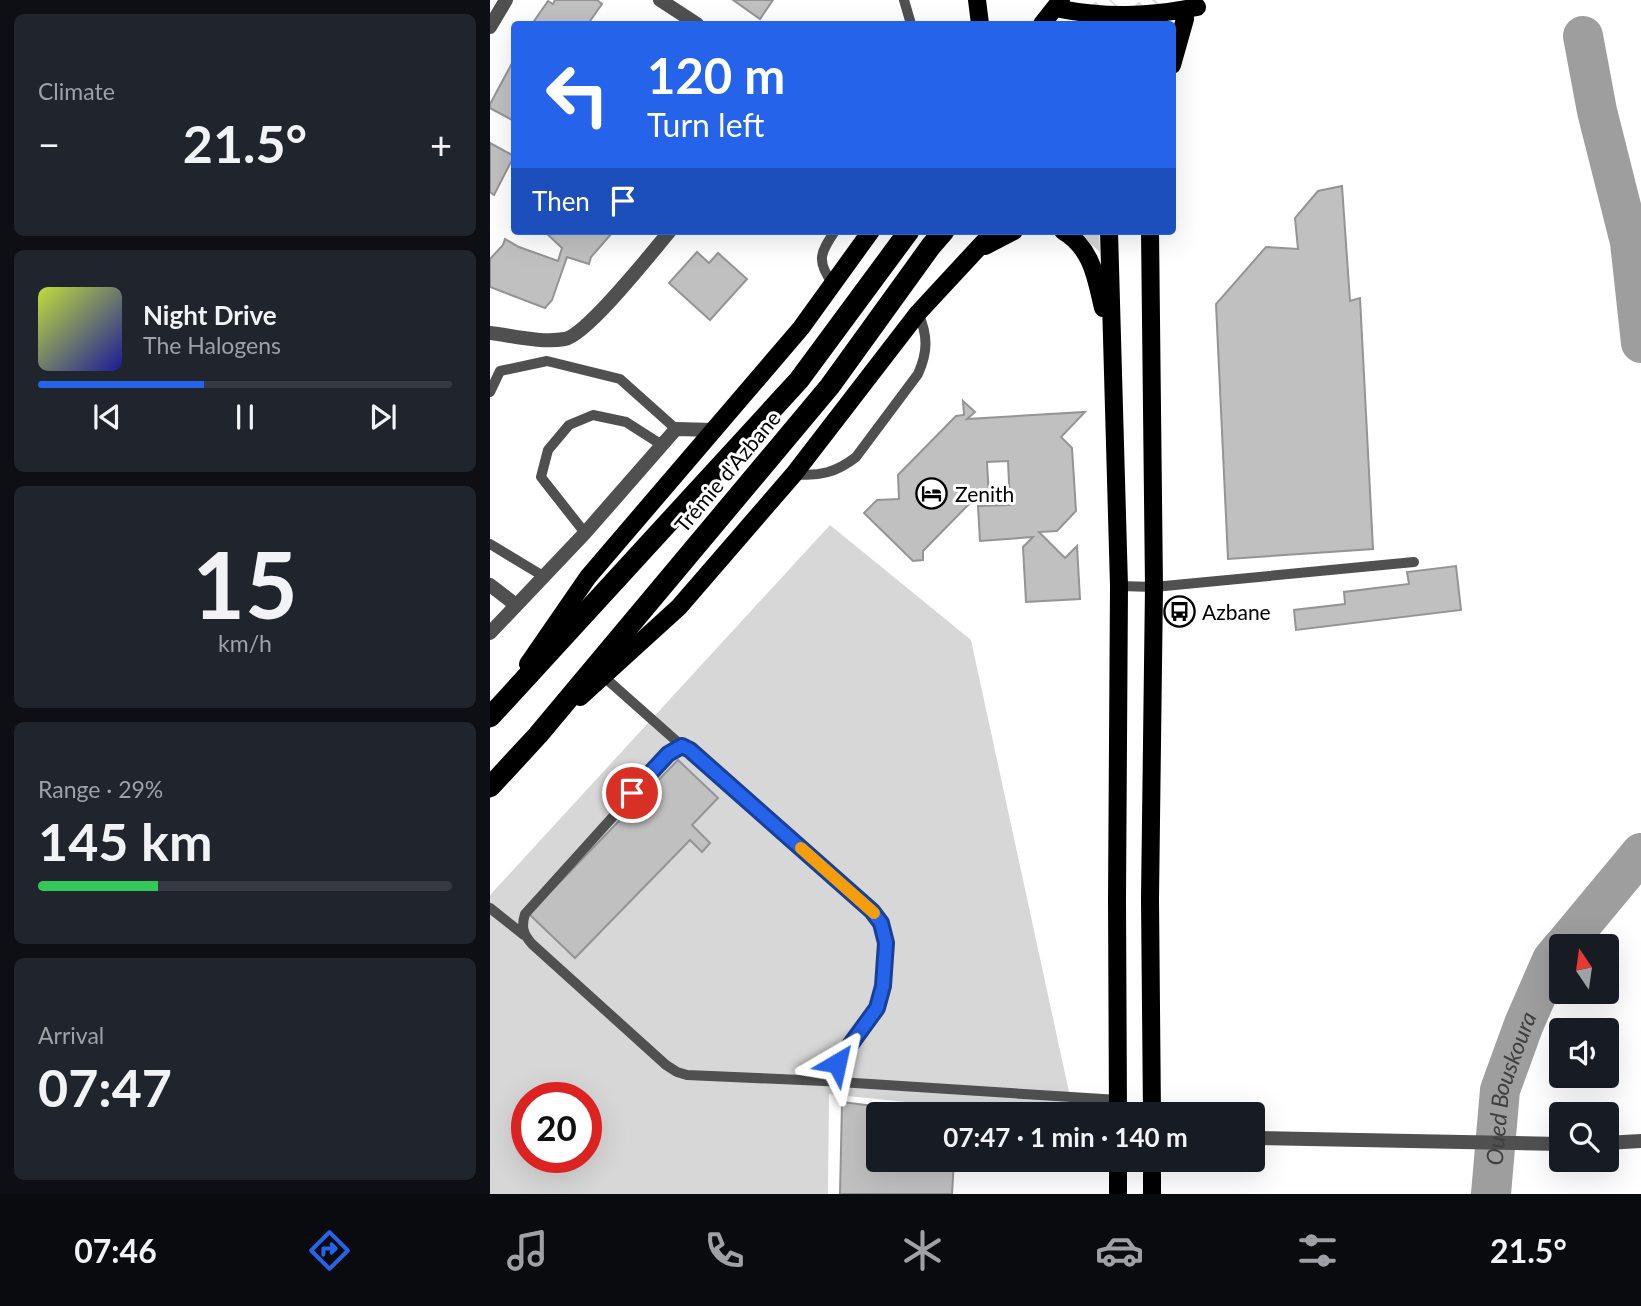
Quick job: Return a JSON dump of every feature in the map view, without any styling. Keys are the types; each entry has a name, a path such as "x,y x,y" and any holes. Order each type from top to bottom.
{"highway":[{"name":"Trémie d'Azbane","path":"495,711 799,380 906,235"},
{"name":"Trémie d'Azbane","path":"490,787 538,735 830,386 940,235"}],"main road":[{"path":"977,0 980,21"},
{"path":"1058,4 1109,14 1189,14 1176,53"},
{"path":"1044,21 1058,4"},
{"path":"1058,4 1067,21"},
{"path":"495,711 588,576 801,328 868,235"},
{"path":"538,735 679,607 794,474 918,313 990,235"},
{"path":"976,251 1006,235"},
{"path":"1071,235 1086,251 1094,270 1111,345"},
{"path":"1108,235 1119,586 1116,899 1118,1102"},
{"path":"1150,235 1154,587 1150,899 1152,1102"},
{"path":"1118,1172 1118,1194"},
{"path":"1152,1172 1152,1194"}],"street":[{"path":"490,27 506,0"},
{"path":"660,0 692,21"},
{"path":"490,333 546,340 575,335 591,321 666,235"},
{"path":"490,633 585,533 676,429 713,430"},
{"path":"490,585 516,605"},
{"path":"1265,1138 1549,1145"},
{"path":"1619,1142 1641,1141"}],"lane":[{"path":"904,0 910,21"},
{"path":"832,235 825,246 821,260 822,267 833,284"},
{"path":"794,474 828,474 856,457 918,374 925,359 925,327 918,313"},
{"path":"490,392 500,372 547,361 620,379 676,429"},
{"path":"585,533 541,477 548,450 569,425 593,415 626,422 662,445"},
{"path":"490,544 543,576"},
{"path":"1119,586 1154,587 1414,562"},
{"path":"603,676 872,911 881,923 886,943 883,986 877,1008 824,1081"},
{"path":"524,935 522,924 525,914 668,754 682,746"},
{"path":"490,908 524,935 677,1072 687,1075 824,1081 1061,1102"}],"shaded area":[{"path":"1081,235 1099,235 1100,252"},
{"path":"830,525 971,640 1071,1102 905,1102 829,1094 828,1194 490,1194 490,895"}],"building":[{"path":"555,0 597,0 602,4 590,21 534,21 548,1 553,4"},
{"path":"733,0 773,0 760,19"},
{"path":"511,65 511,119 490,108"},
{"path":"490,143 511,154 511,162 494,195 490,192"},
{"path":"1342,186 1350,301 1360,298 1373,549 1228,559 1216,304 1266,247 1298,249 1295,218 1318,191"},
{"path":"548,235 610,235 591,257 589,264 567,257 552,300 545,308 490,287 490,259 505,239 558,261 562,248"},
{"path":"697,252 709,263 718,253 747,279 710,320 669,283"},
{"path":"963,401 975,412 967,419 1085,412 1061,437 1072,448 1076,511 1057,531 1039,532 1065,558 1077,546 1080,599 1026,602 1023,547 1033,537 980,541 978,506 1010,505 1008,461 987,462 989,498 974,499 923,551 923,560 913,561 864,513 877,500 899,499 898,475 956,416 964,415"},
{"path":"1456,566 1461,610 1296,630 1294,610 1345,604 1344,592 1409,584 1407,572"},
{"path":"678,760 718,798 692,825 710,843 702,852 690,840 575,958 529,914"},
{"path":"842,1102 866,1105 866,1172 953,1172 952,1194 840,1194"}],"waterway":[{"name":"Oued Bouskoura","path":"1583,36 1597,111 1630,242 1641,343"},
{"name":"Oued Bouskoura","path":"1574,934 1641,853"},
{"name":"Oued Bouskoura","path":"1491,1194 1500,1090 1524,1024 1549,967"}],"tunnel":[{"path":"1092,21 1111,0"},
{"path":"1135,21 1155,0"}],"slow traffic":[{"path":"801,848 874,913"}],"place":[{"name":"Zenith","path":"932,493"},
{"name":"Azbane","path":"1179,611"}],"route":[{"path":"632,793 668,754 682,746 690,750 872,911 881,923 886,943 883,986 877,1008 837,1063"}]}
